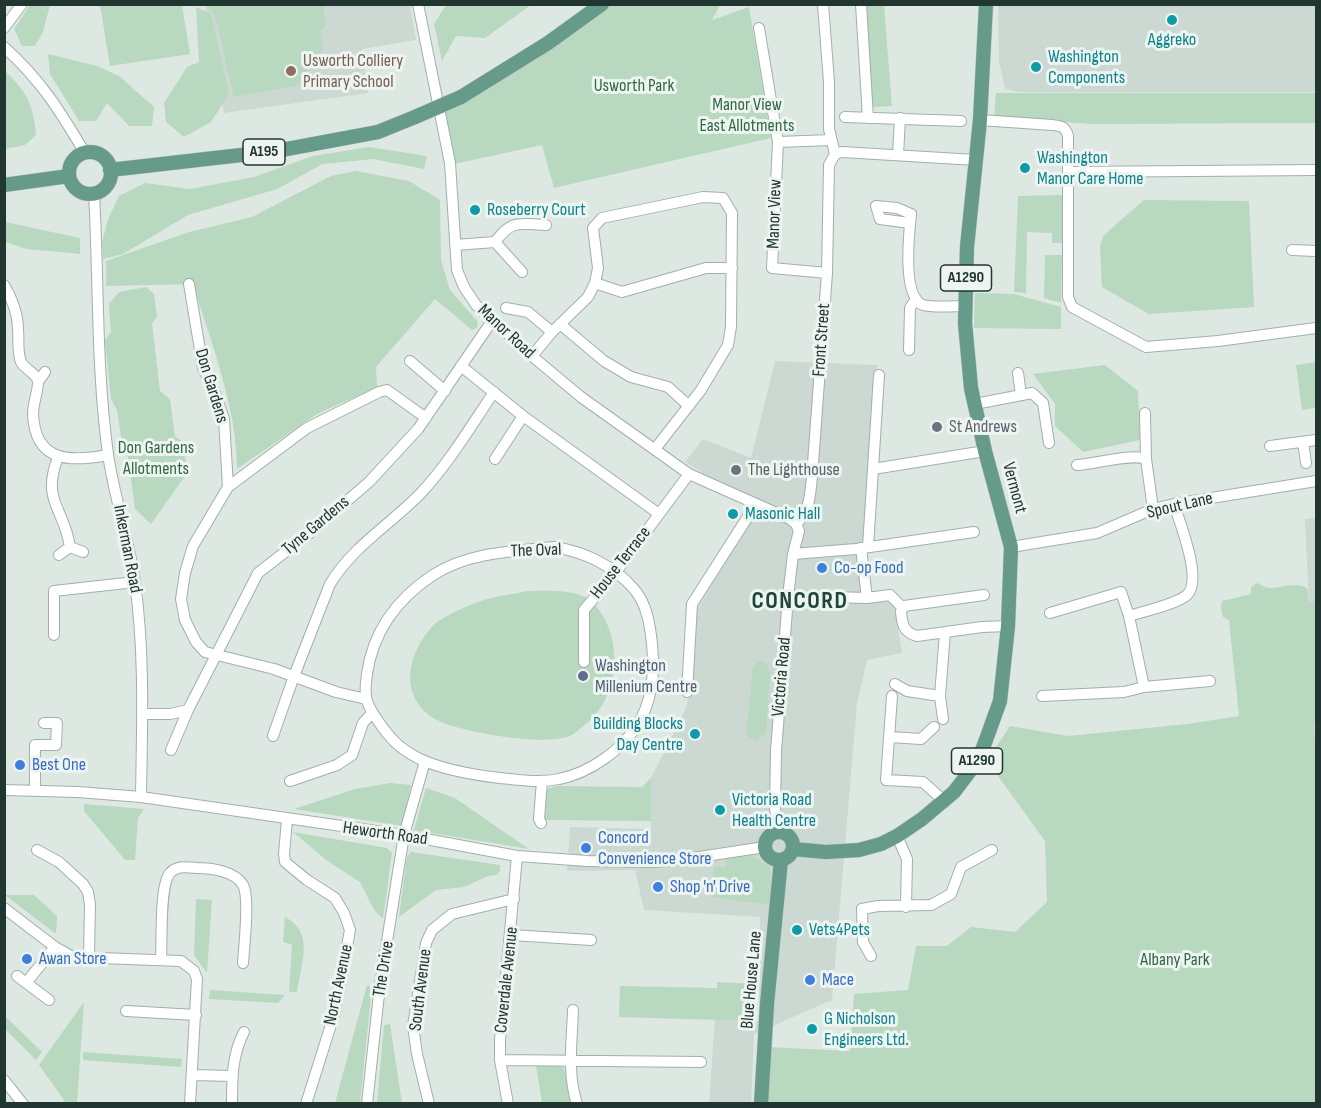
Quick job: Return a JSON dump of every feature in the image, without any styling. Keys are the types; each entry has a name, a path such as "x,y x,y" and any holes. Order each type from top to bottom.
{"main road":[{"name":"A195","path":"110,170 287,148 378,132 461,97 548,43 602,4"},
{"name":"Vermont","path":"793,849 843,852 881,844 897,836 945,802 973,767 987,739 1000,701 1008,626 1011,547 971,388 965,323 967,247 980,120 986,4"},
{"path":"85,153 99,155 105,159 110,170 108,184 103,190 94,194 80,192 74,188 69,176 72,162 85,153"},
{"path":"4,185 69,176"},
{"path":"778,832 787,834 793,849 787,857 781,860 770,857 765,847 767,838 778,832"},
{"name":"Blue House Lane","path":"761,1104 767,1004 781,860"}],"street":[{"path":"4,28 22,4"},
{"name":"Manor Road","path":"418,4 450,163 457,270 464,287 476,305 581,397 689,474 790,519 796,524"},
{"path":"823,4 831,140 835,154 842,152 976,160"},
{"path":"861,4 868,118"},
{"path":"759,28 778,141 831,140"},
{"path":"4,47 25,65 53,100 85,153"},
{"path":"844,117 961,121"},
{"path":"898,155 900,118"},
{"path":"980,120 1062,126 1066,129 1068,136 1068,297 1072,307 1146,347 1218,341 1317,328"},
{"name":"Manor View","path":"778,141 772,268 827,273"},
{"name":"Front Street","path":"796,524 805,516 812,477 827,273 829,165 835,154"},
{"path":"1068,172 1317,170"},
{"name":"Inkerman Road","path":"94,194 98,335 108,455 135,582 140,633 143,714 141,797"},
{"path":"532,356 556,328 588,297 595,283 598,268 593,228 602,218 704,197 723,198 732,213 731,327 728,345 689,406 655,449"},
{"path":"910,223 909,277 916,299 923,304 966,306"},
{"path":"455,245 495,242 506,227 521,224 546,225"},
{"path":"495,242 522,272"},
{"path":"1292,250 1317,251"},
{"path":"595,283 622,292 706,268 732,268"},
{"name":"Don Gardens","path":"189,284 203,368 224,419 228,488"},
{"path":"4,285 16,313 21,364 37,378 38,382"},
{"path":"909,350 910,308 916,299"},
{"path":"506,308 528,312 631,377 668,387 689,406"},
{"name":"Tyne Gardens","path":"171,750 188,710 258,573 369,483 426,418 492,321"},
{"path":"410,361 445,391"},
{"path":"461,366 523,416 659,514"},
{"path":"45,372 38,382 33,401 34,427 45,446 58,457 87,459 108,455"},
{"path":"1018,373 1021,395"},
{"path":"867,598 862,548 873,469 879,375"},
{"path":"366,699 336,692 274,669 205,651 196,642 185,620 181,599 184,573 193,546 228,488 307,428 387,390 426,418"},
{"path":"273,736 330,584 356,551 421,493 447,461 494,392"},
{"path":"975,404 1032,393 1043,403 1049,443"},
{"path":"1145,413 1146,459 1153,509"},
{"path":"495,459 523,416"},
{"path":"1270,446 1317,440"},
{"path":"1303,442 1306,463"},
{"path":"873,469 985,451"},
{"path":"1077,465 1136,456 1146,459"},
{"path":"58,457 50,484 51,496 66,528 70,548"},
{"name":"House Terrace","path":"584,662 584,610 689,474"},
{"name":"Spout Lane","path":"1011,547 1097,533 1153,509 1174,504 1317,481"},
{"path":"687,692 692,604 756,504"},
{"path":"1129,616 1179,600 1192,588 1194,572 1174,504"},
{"name":"Victoria Road","path":"778,832 775,808 776,750 793,554 798,531 796,524"},
{"path":"793,554 862,548 974,532"},
{"name":"The Oval","path":"555,547 576,550 596,559 615,572 634,590 648,614 653,648 653,675 647,707 628,740 600,762 558,779 542,781 489,776 424,761 400,749 391,740 372,713 366,699 365,687 369,663 380,630 403,598 434,574 478,555 555,547"},
{"path":"59,555 70,548 83,552"},
{"path":"54,635 54,591 135,582"},
{"path":"1050,613 1121,592 1129,616 1144,687"},
{"path":"832,597 867,598 890,595 903,608"},
{"path":"984,595 904,606 901,611 902,625 910,634 917,636 982,627 1008,626"},
{"path":"943,719 940,696 945,632"},
{"path":"1042,696 1124,692 1144,687 1210,681"},
{"path":"895,684 907,691 940,696"},
{"path":"892,696 886,780 923,782 945,802"},
{"path":"143,714 170,714 188,710"},
{"path":"290,781 338,765 352,755 363,723 372,713"},
{"path":"35,790 35,746 56,745 57,723 44,723"},
{"path":"890,737 921,738 934,726"},
{"name":"The Drive","path":"367,1104 380,985 404,835 424,761"},
{"path":"541,823 538,819 542,781"},
{"name":"Heworth Road","path":"4,790 141,797 287,820 404,835 517,856 588,861 654,862 765,847"},
{"name":"North Avenue","path":"287,820 285,862 335,898 350,930 335,1012 306,1104"},
{"path":"897,836 907,859 906,907"},
{"path":"37,850 59,862 83,884 88,892 89,957"},
{"path":"871,956 863,942 862,909 878,906 931,905 951,894 961,867 992,850"},
{"name":"Coverdale Avenue","path":"507,1104 500,1040 517,856"},
{"path":"161,959 164,890 168,876 179,867 218,868 240,881 244,886 247,899 243,957 255,953"},
{"name":"South Avenue","path":"429,1104 413,1026 426,943 432,930 452,914 514,899"},
{"path":"4,908 55,947 73,957 182,961 194,971 197,979 196,1015 190,1104"},
{"path":"511,935 591,940"},
{"path":"49,1000 36,995 21,979 55,947"},
{"path":"573,1010 571,1061 573,1091 577,1104"},
{"path":"133,1015 196,1015"},
{"path":"232,1104 232,1076 236,1047 244,1032"},
{"path":"501,1060 701,1062"},
{"path":"192,1075 232,1076"},
{"path":"4,1080 23,1104"}],"shaded area":[{"name":"Usworth Colliery Primary School","path":"205,5 410,5 416,40 362,49 368,93 224,113"},
{"path":"998,5 1316,5 1316,92 1019,92 1005,89 999,61"},
{"path":"775,361 877,365 863,554 865,601 894,602 902,653 867,660 857,704 832,1000 754,1034 751,1103 709,1103 715,1020 759,1021 760,917 644,910 635,870 567,871 570,827 651,829 651,778 687,706 697,609 757,508 685,462 703,439 751,458"},
{"path":"1316,518 1316,759 1305,519"}],"green space":[{"path":"30,5 50,5 43,32 35,46 22,46 14,29"},
{"path":"100,5 182,5 190,54 110,66"},
{"path":"206,5 323,5 326,25 320,31 323,49 297,86 234,97 215,14"},
{"path":"446,5 531,5 485,38 456,36 442,61 434,24"},
{"name":"Usworth Park","path":"609,5 720,5 712,20 749,7 771,138 554,188 542,145 454,164 439,116"},
{"path":"866,5 884,5 892,106 872,107"},
{"path":"196,7 211,14 229,94 211,122 184,137 166,122 164,103 187,67 199,62"},
{"path":"48,54 97,66 119,76 154,107 152,126 129,126 107,103 96,121 79,121 50,74"},
{"path":"4,70 28,99 36,135 25,145 5,149"},
{"path":"996,93 1316,93 1316,123 1094,124 994,118"},
{"path":"369,147 427,156 424,169 373,159 323,164 277,189 188,215 123,254 103,259 102,243 108,219 119,196 145,183 190,189 254,177 313,156"},
{"path":"356,171 409,181 440,200 441,260 450,290 478,322 477,328 472,330 435,299 376,367 377,387 317,414 237,469 236,446 228,399 193,284 106,286 106,261 189,232 252,217 331,176"},
{"path":"1063,195 1063,243 1052,243 1052,233 1027,232 1026,293 1014,292 1018,196"},
{"path":"1144,200 1249,201 1254,307 1149,314 1102,287 1100,246 1104,235"},
{"path":"5,222 80,238 80,254 27,249 5,242"},
{"path":"1045,255 1062,255 1061,303 1044,298"},
{"name":"Don Gardens Allotments","path":"146,287 154,294 157,317 152,323 160,391 170,399 175,437 182,441 188,472 151,524 135,509 128,456 122,444 117,410 111,399 105,340 111,332 109,304 119,292"},
{"path":"975,293 1014,294 1061,307 1061,329 974,328"},
{"path":"1316,362 1316,408 1302,410 1296,365"},
{"path":"1105,365 1138,391 1140,440 1083,452 1055,426 1055,404 1033,374"},
{"name":"Albany Park","path":"1256,583 1269,588 1302,586 1307,588 1309,602 1316,601 1316,721 1314,724 1316,756 1316,1103 767,1104 768,1047 850,1051 854,994 908,990 916,946 947,946 971,927 1015,932 1047,902 1045,841 987,761 1010,726 1068,736 1187,724 1239,716 1229,620 1223,617 1221,608 1222,601 1251,594 1251,588"},
{"path":"527,591 578,594 590,600 601,613 613,642 613,674 603,704 594,717 571,736 545,740 504,737 468,730 442,722 427,714 412,691 410,672 419,645 430,629 437,622 474,603"},
{"path":"758,662 765,662 770,672 766,733 757,741 746,735 753,667"},
{"path":"651,778 651,821 545,820 547,789 556,786 642,787"},
{"path":"390,783 411,785 402,826 294,809 355,789"},
{"path":"426,788 455,798 529,849 414,830"},
{"path":"84,804 144,809 138,818 135,860 125,860 84,811"},
{"path":"293,832 387,848 392,853 383,919 374,910 360,882 326,860"},
{"path":"411,852 500,865 500,871 496,875 488,876 464,887 436,890 399,917 407,857"},
{"path":"742,855 753,857 769,866 771,874 769,905 713,897 714,867 726,867 726,857"},
{"path":"5,895 34,895 57,916 56,934"},
{"path":"196,899 212,900 207,973 194,955"},
{"path":"285,917 294,923 303,940 303,960 297,992 289,992 292,945 283,942"},
{"path":"717,982 756,984 754,1021 619,1017 620,986 717,988"},
{"path":"367,985 372,987 360,1103 335,1103"},
{"path":"210,990 285,995 278,1003 209,999"},
{"path":"84,1002 77,1103 66,1103 39,1065"},
{"path":"5,1016 42,1052 36,1060 5,1029"},
{"path":"390,1024 402,1103 377,1103 384,1025"},
{"path":"83,1052 182,1059 181,1067 83,1060"},
{"path":"559,1065 564,1068 570,1103 542,1103 536,1066"}],"place":[{"name":"Aggreko","path":"1172,20"},
{"name":"Washington Components","path":"1036,67"},
{"name":"Usworth Colliery Primary School","path":"291,71"},
{"name":"Washington Manor Care Home","path":"1025,168"},
{"name":"Roseberry Court","path":"475,210"},
{"name":"St Andrews","path":"937,427"},
{"name":"The Lighthouse","path":"736,470"},
{"name":"Masonic Hall","path":"733,514"},
{"name":"Co-op Food","path":"822,568"},
{"name":"Washington Millenium Centre","path":"583,676"},
{"name":"Building Blocks Day Centre","path":"695,734"},
{"name":"Best One","path":"20,765"},
{"name":"Victoria Road Health Centre","path":"720,810"},
{"name":"Concord Convenience Store","path":"586,848"},
{"name":"Shop 'n' Drive","path":"658,887"},
{"name":"Vets4Pets","path":"797,930"},
{"name":"Awan Store","path":"27,959"},
{"name":"Mace","path":"810,980"},
{"name":"G Nicholson Engineers Ltd.","path":"812,1029"}],"district":[{"name":"CONCORD","path":"800,602"}],"park label":[{"name":"Manor View East Allotments","path":"747,115"}]}
